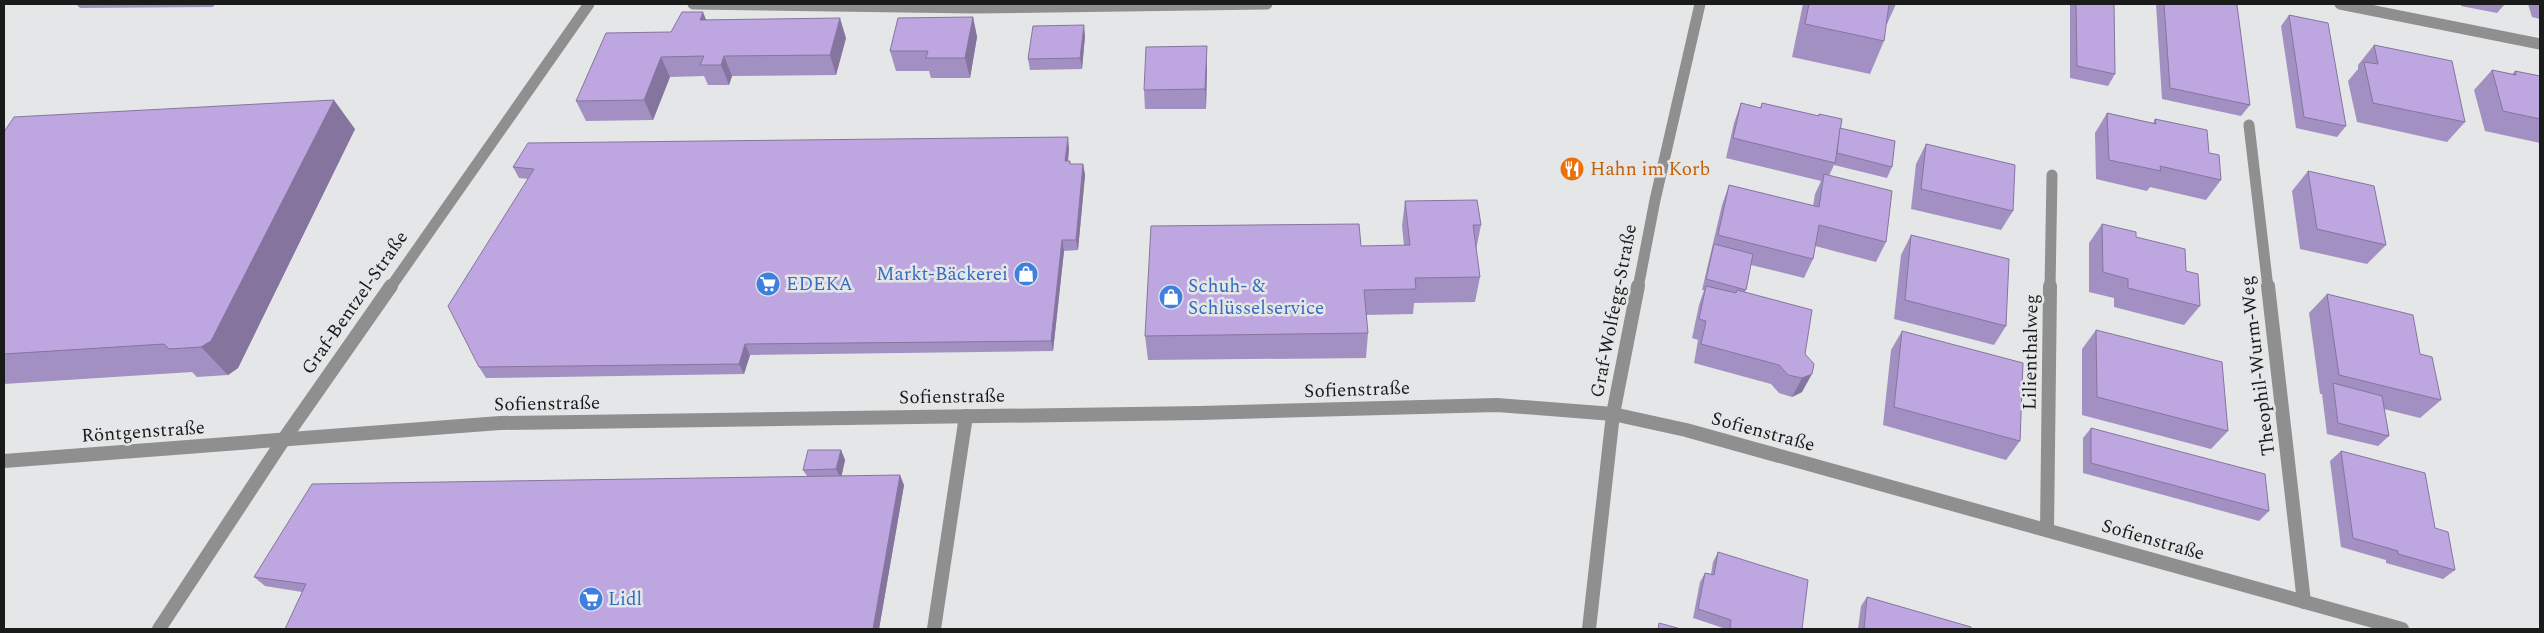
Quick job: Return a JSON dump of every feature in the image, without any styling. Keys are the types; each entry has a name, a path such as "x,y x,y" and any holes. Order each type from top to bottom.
{"street":[{"name":"Graf-Bentzel-Straße","path":"159,629 284,439 589,4"},
{"path":"693,4 975,8 1267,4"},
{"name":"Graf-Wolfegg-Straße","path":"1589,629 1613,414 1655,200 1700,4"},
{"path":"2340,4 2369,6 2540,44"},
{"name":"Theophil-Wurm-Weg","path":"2249,125 2304,602"},
{"name":"Lilienthalweg","path":"2047,530 2052,175"},
{"name":"Sofienstraße","path":"284,439 500,423 1200,413 1497,405 1613,414 1686,430 2402,629"},
{"path":"934,629 966,416"},
{"name":"Röntgenstraße","path":"4,461 284,439"}],"building":[{"path":"1809,4 1889,4 1884,41 1805,24"},
{"path":"2076,4 2114,4 2115,74 2077,66"},
{"path":"2164,4 2237,5 2250,105 2170,88"},
{"path":"682,12 703,12 700,20 840,18 830,55 724,56 721,65 700,65 704,56 661,57 644,100 576,101 606,33 671,32"},
{"path":"2289,15 2328,23 2346,126 2304,117"},
{"path":"973,17 965,58 926,58 928,51 890,51 898,18"},
{"path":"1084,25 1080,58 1028,59 1033,26"},
{"path":"2374,45 2452,61 2465,122 2373,103 2364,62 2378,64"},
{"path":"1207,46 1205,89 1144,90 1146,47"},
{"path":"2492,70 2516,75 2515,71 2540,76 2540,119 2503,111"},
{"path":"334,100 211,341 201,347 169,349 164,344 4,354 4,132 14,117"},
{"path":"1741,103 1761,108 1762,103 1819,116 1819,114 1842,119 1835,163 1733,138"},
{"path":"2107,113 2156,124 2155,119 2207,130 2209,153 2219,155 2221,180 2160,166 2161,171 2109,160"},
{"path":"1840,128 1895,141 1892,167 1837,153"},
{"name":"EDEKA","path":"1068,137 1065,161 1070,161 1070,164 1083,164 1076,240 1062,240 1051,341 745,344 739,364 479,367 448,306 534,169 513,167 528,143"},
{"path":"1926,144 2015,165 2013,211 1921,189"},
{"path":"2308,171 2374,186 2386,245 2317,229"},
{"path":"1824,174 1892,191 1886,242 1819,225 1813,259 1718,235 1729,185 1819,207"},
{"path":"1477,200 1481,225 1473,225 1480,277 1415,278 1416,289 1364,290 1368,333 1145,336 1151,226 1359,224 1361,246 1410,245 1405,201"},
{"path":"2102,224 2136,232 2136,237 2185,249 2186,271 2198,274 2200,306 2128,288 2128,279 2103,272"},
{"path":"1911,235 2009,259 2006,326 1905,300"},
{"path":"1714,244 1753,254 1746,290 1706,279"},
{"path":"1706,286 1736,293 1737,290 1812,310 1805,354 1814,364 1812,374 1802,378 1788,375 1779,365 1701,344 1706,321 1699,319"},
{"path":"2327,294 2413,315 2420,354 2432,357 2441,400 2339,375"},
{"path":"2096,330 2222,362 2228,431 2097,397"},
{"path":"1902,331 2023,363 2020,441 1894,407"},
{"path":"2333,383 2382,396 2389,436 2338,423"},
{"path":"2091,428 2265,474 2269,511 2091,463"},
{"path":"808,450 841,450 836,469 803,470"},
{"path":"2341,451 2425,473 2435,528 2448,532 2455,570 2398,554 2398,551 2353,538"},
{"path":"900,475 873,629 285,629 306,584 254,577 312,484"},
{"path":"1718,552 1808,580 1802,629 1730,629 1731,620 1698,609 1705,573 1714,575"},
{"path":"1867,597 1971,627 1971,629 1864,629"},
{"path":"1659,623 1681,629 1658,629"}],"place":[{"name":"Hahn im Korb","path":"1572,169"},
{"name":"Markt-Bäckerei","path":"1026,274"},
{"name":"EDEKA","path":"768,284"},
{"name":"Schuh- & Schlüsselservice","path":"1171,297"},
{"name":"Lidl","path":"591,599"}]}
